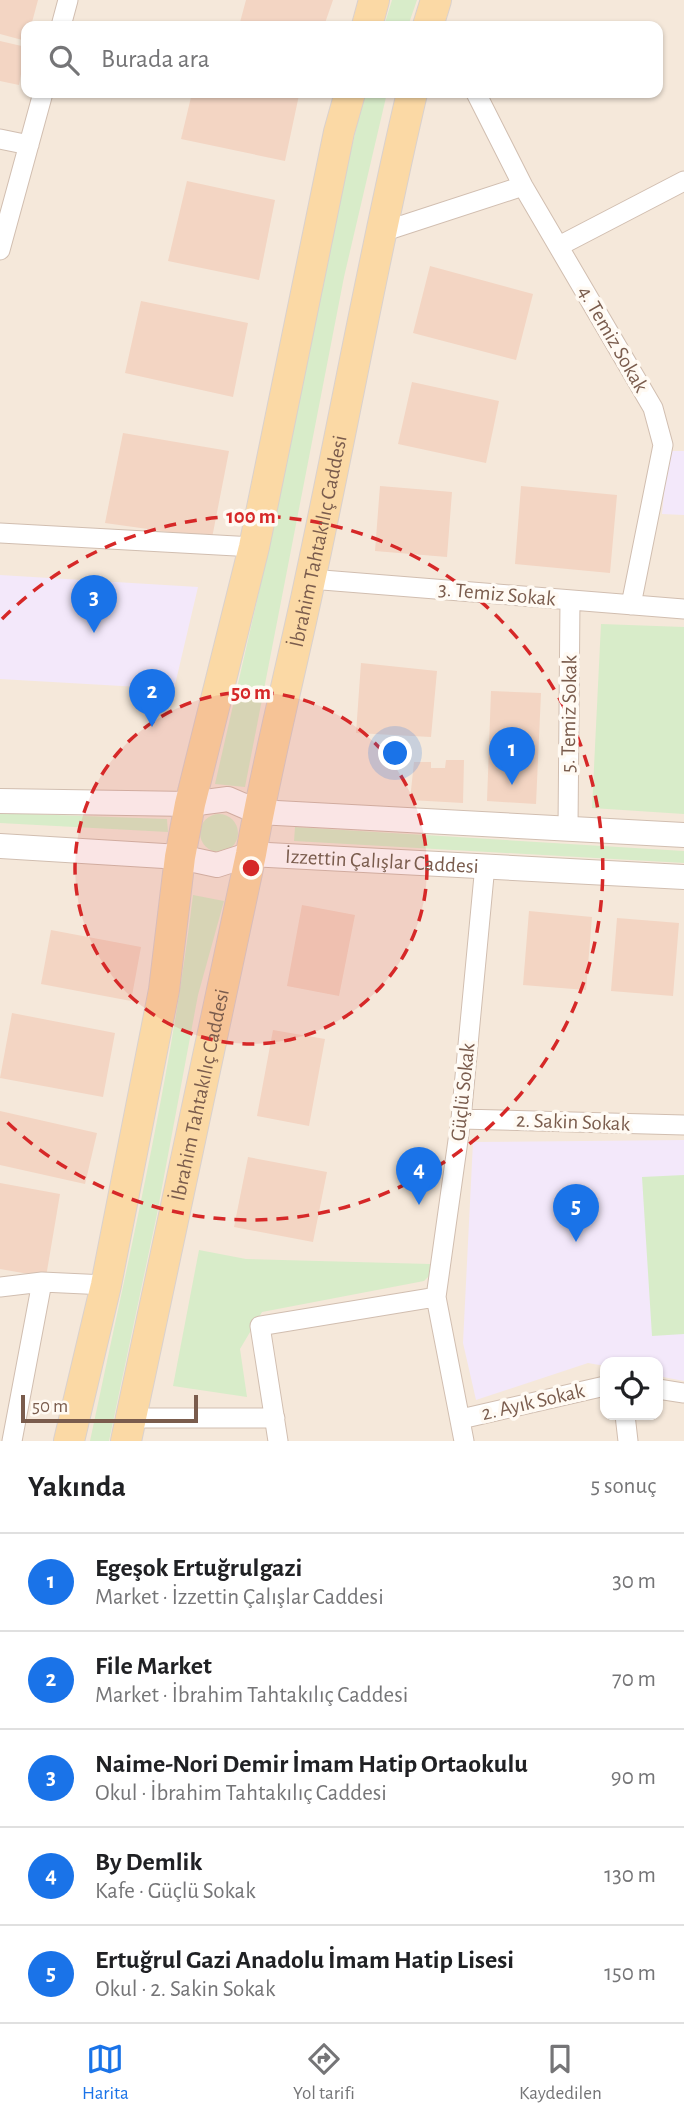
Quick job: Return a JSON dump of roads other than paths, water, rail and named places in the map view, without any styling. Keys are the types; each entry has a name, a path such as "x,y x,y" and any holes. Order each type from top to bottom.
{"main road":[{"path":"368,21 374,0"},
{"path":"69,1441 106,1285 164,989 180,857 190,804 254,547 339,132 349,98"},
{"name":"İbrahim Tahtakılıç Caddesi","path":"128,1429 310,579 379,233 411,98"}],"street":[{"path":"62,21 68,0"},
{"path":"0,250 42,98"},
{"name":"4. Temiz Sokak","path":"479,98 523,186 653,408 663,445 631,605"},
{"path":"0,139 29,145"},
{"path":"559,246 684,181"},
{"path":"379,233 523,186"},
{"path":"0,533 254,547"},
{"name":"3. Temiz Sokak","path":"310,579 684,609"},
{"name":"5. Temiz Sokak","path":"568,828 570,600"},
{"name":"İzzettin Çalışlar Caddesi","path":"0,801 190,804 228,799 258,812 684,835"},
{"name":"İzzettin Çalışlar Caddesi","path":"0,846 180,857 217,865 251,854 684,877"},
{"name":"Güçlü Sokak","path":"464,1441 436,1297 461,1119 485,865"},
{"name":"2. Sakin Sokak","path":"461,1119 684,1125"},
{"path":"0,1287 42,1282 106,1285"},
{"path":"12,1441 42,1282"},
{"path":"278,1441 260,1326 436,1297"},
{"name":"2. Ayık Sokak","path":"461,1419 600,1387"},
{"path":"663,1390 684,1393"},
{"path":"128,1429 275,1418"},
{"path":"626,1420 628,1441"}],"place":[{"name":"Naime-Nori Demir İmam Hatip Ortaokulu","path":"94,633"},
{"name":"File Market","path":"152,727"},
{"name":"Egeşok Ertuğrulgazi","path":"512,785"},
{"name":"By Demlik","path":"419,1205"},
{"name":"Ertuğrul Gazi Anadolu İmam Hatip Lisesi","path":"576,1242"}]}
